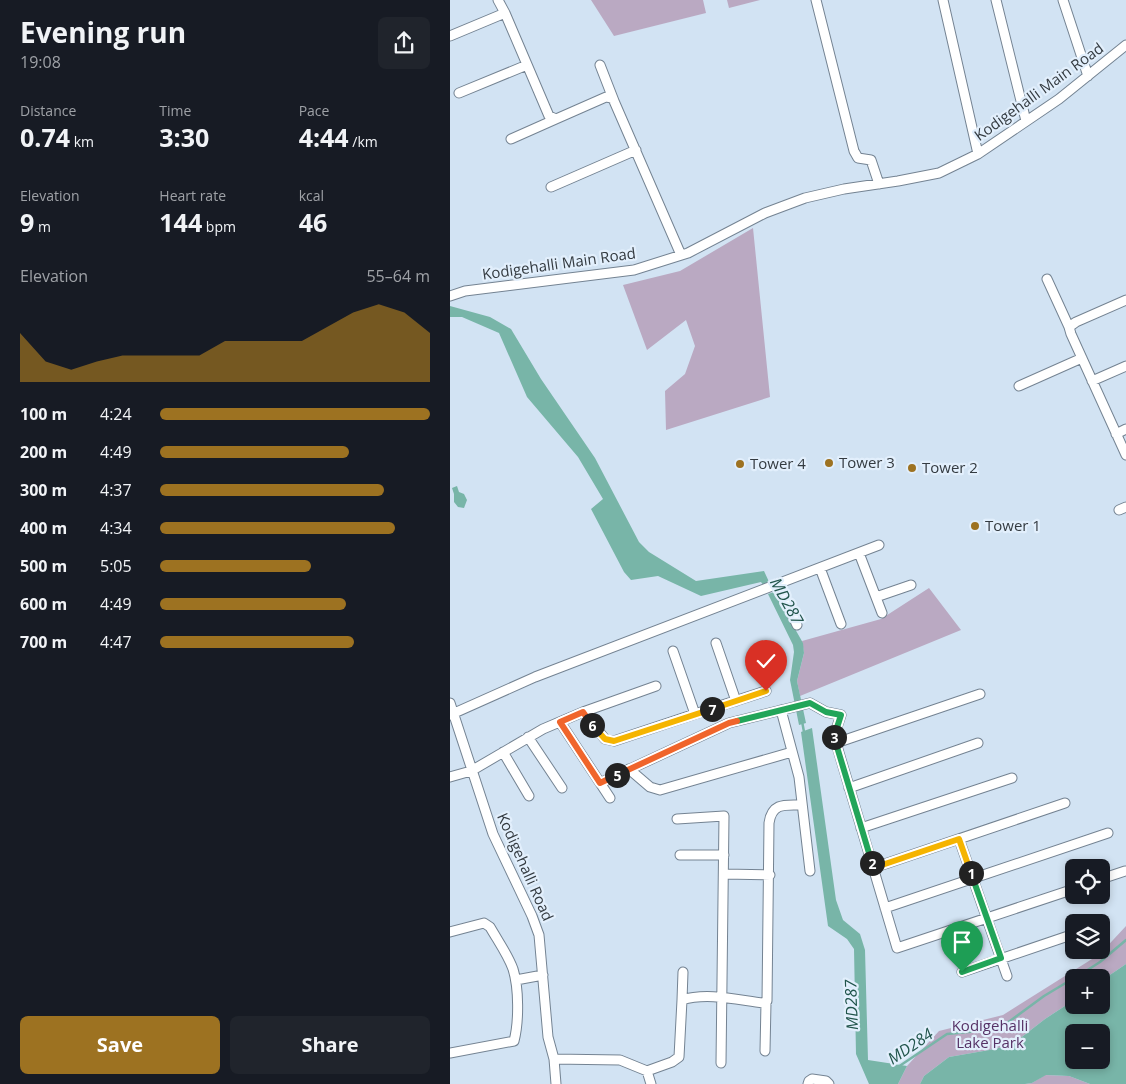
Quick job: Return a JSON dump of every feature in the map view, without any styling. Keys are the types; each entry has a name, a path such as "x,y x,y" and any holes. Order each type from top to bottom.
{"street":[{"path":"498,0 506,13 547,112 549,116 556,119"},
{"path":"816,0 854,152 858,158 872,160 879,184"},
{"path":"943,0 978,154"},
{"path":"996,0 1026,121"},
{"path":"1063,0 1088,76"},
{"path":"450,36 506,13"},
{"name":"Kodigehalli Main Road","path":"450,296 465,291 634,270 688,253 765,213 805,198 844,189 939,173 978,154 1059,99 1126,45"},
{"path":"459,93 527,65"},
{"path":"600,65 681,255"},
{"path":"511,139 606,97 612,98 614,101"},
{"path":"551,188 636,150"},
{"path":"1047,279 1126,455"},
{"path":"1069,327 1076,322 1126,300"},
{"path":"1019,386 1082,358"},
{"path":"1092,381 1126,366"},
{"path":"1116,434 1126,429"},
{"path":"452,714 535,677 880,545"},
{"path":"859,553 882,613"},
{"path":"820,568 841,624"},
{"path":"778,584 797,625"},
{"path":"876,597 911,584"},
{"path":"716,643 736,701"},
{"path":"673,650 695,714"},
{"path":"450,777 471,771 543,728 656,686"},
{"path":"583,712 605,739 614,741 766,691"},
{"path":"836,743 980,694"},
{"name":"Kodigehalli Road","path":"450,703 452,714 493,834 532,916 539,935 548,1037 554,1059 556,1084"},
{"path":"600,783 729,723 810,703 826,712 841,715 834,736 898,948 1065,892"},
{"path":"784,709 799,777 810,871"},
{"path":"560,722 610,798"},
{"path":"528,737 562,788"},
{"path":"849,788 978,743"},
{"path":"503,752 529,796"},
{"path":"629,769 650,787 660,790 792,752"},
{"path":"862,828 1012,778"},
{"path":"873,868 1065,803"},
{"path":"765,1051 766,1003 768,998 769,822 771,813 774,810 782,806 802,805"},
{"path":"677,819 724,816 721,1063"},
{"path":"885,908 1108,833"},
{"path":"959,839 1007,976"},
{"path":"680,855 724,855"},
{"path":"1110,876 1125,872"},
{"path":"724,874 770,875"},
{"path":"450,932 484,924 490,927 513,968 516,980 517,1012 514,1041 450,1053"},
{"path":"962,972 1065,937"},
{"path":"554,1059 620,1060 647,1071 672,1062 679,1057 683,972"},
{"path":"516,980 543,975"},
{"path":"682,1000 722,998 766,1003"},
{"path":"647,1071 651,1084"},
{"path":"808,1084 812,1079 826,1081 829,1084"}],"green space":[{"path":"591,0 703,0 706,13 614,36"},
{"path":"727,0 760,0 729,8"},
{"path":"753,228 770,397 666,430 665,391 685,374 695,346 686,320 647,350 623,285 680,271"},
{"path":"929,588 961,630 800,696 797,681 804,653 802,641 881,619"},
{"name":"Kodigehalli Lake Park","path":"1126,926 1126,964 1110,975 1110,969 1076,969 1092,959 1110,959 1110,943"},
{"name":"Kodigehalli Lake Park","path":"1065,976 1065,1006 1014,1043 995,1049 949,1057 924,1076 920,1084 898,1084 907,1066 939,1031 1003,1015"},
{"name":"Kodigehalli Lake Park","path":"1045,1075 1069,1076 1090,1084 1025,1084 1032,1083"}],"shaded area":[{"path":"450,306 490,317 511,329 541,379 595,458 639,542 649,552 696,581 764,571 770,584 764,586 761,582 701,596 658,576 631,580 624,572 591,509 603,499 578,457 527,397 499,333 462,317 450,317"},
{"path":"457,486 459,492 464,494 467,500 464,508 458,507 454,502 452,488"},
{"path":"774,592 803,643 804,653 797,681 806,723 799,725 790,680 794,652 793,645 768,594"},
{"path":"812,728 836,900 843,920 860,934 865,950 868,1060 907,1066 898,1084 869,1084 856,1054 854,949 847,939 828,926 801,732"},
{"path":"1126,964 1126,1084 1090,1084 1069,1076 1046,1075 1032,1083 1025,1084 920,1084 924,1076 949,1057 995,1049 1014,1043 1065,1006 1065,1014 1110,1014 1110,975"}],"waterway":[{"name":"MD287","path":"802,721 804,732"},
{"name":"MD284","path":"1089,969 1126,940"},
{"name":"MD284","path":"898,1067 947,1034 999,1029 1044,996 1065,983"}],"place":[{"name":"Tower 3","path":"829,463"},
{"name":"Tower 4","path":"740,464"},
{"name":"Tower 2","path":"912,468"},
{"name":"Tower 1","path":"975,526"}],"route":[{"path":"766,691 614,741 605,739 583,712 560,722 600,783 729,723 810,703 826,712 841,715 834,736 873,868 959,839 1001,958 962,972"}]}
